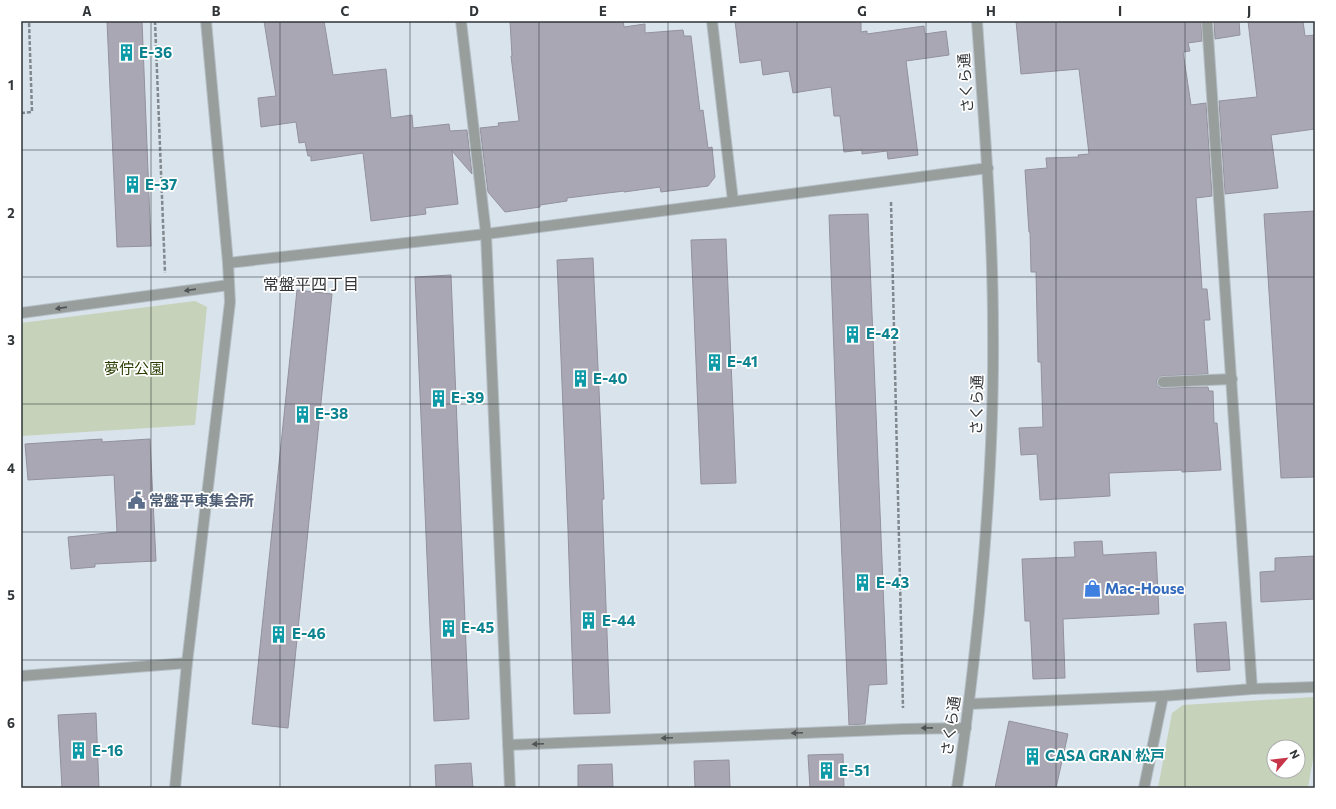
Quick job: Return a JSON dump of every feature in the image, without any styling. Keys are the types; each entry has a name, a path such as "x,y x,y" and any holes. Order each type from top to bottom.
{"street":[{"path":"176,788 187,664 230,302 228,263 206,21"},
{"path":"461,21 486,234 510,788"},
{"path":"712,21 734,201"},
{"name":"さくら通","path":"957,788 969,704 990,476 993,330 988,168 977,21"},
{"path":"1207,21 1252,689"},
{"path":"228,263 486,234 988,168"},
{"path":"21,313 229,285"},
{"path":"1163,382 1232,379"},
{"path":"21,676 187,664"},
{"path":"969,704 1163,696 1252,689 1315,687"},
{"path":"1144,788 1163,696"},
{"path":"508,745 904,729 966,728"}],"path":[{"path":"21,113 32,112 29,21"},
{"path":"156,21 166,294"},
{"path":"890,180 904,729"}],"green space":[{"name":"夢佇公園","path":"195,301 207,307 195,425 21,436 21,323"},
{"path":"1314,697 1315,747 1308,788 1158,788 1172,713 1183,705"}],"building":[{"path":"107,21 142,21 151,246 117,247"},
{"path":"264,21 324,21 333,75 386,69 391,118 412,115 413,128 449,124 450,131 467,130 472,174 452,151 458,204 425,208 426,214 371,221 363,153 311,161 311,156 308,156 305,142 299,143 296,122 261,127 258,98 276,96"},
{"path":"510,21 623,21 624,27 645,24 645,33 683,30 684,36 691,36 700,111 703,110 708,148 712,147 715,177 708,186 661,192 660,187 567,198 567,201 505,212 488,192 480,128 499,126 498,123 519,121 511,56"},
{"path":"735,21 861,21 861,32 867,31 867,34 924,26 925,34 946,31 949,55 906,61 918,155 888,159 887,151 862,154 862,150 844,152 840,116 834,116 831,87 793,93 789,71 763,75 761,60 740,63"},
{"path":"1016,21 1201,21 1202,41 1188,43 1190,51 1183,52 1191,105 1206,103 1212,196 1196,198 1202,289 1207,289 1210,320 1204,320 1208,374 1162,376 1157,379 1157,383 1160,388 1208,387 1209,391 1213,391 1214,423 1217,423 1221,470 1109,473 1110,496 1040,500 1037,454 1021,455 1019,428 1043,427 1041,362 1038,362 1036,272 1031,272 1030,232 1025,170 1047,168 1046,158 1079,157 1078,155 1089,154 1079,69 1021,74"},
{"path":"1214,21 1239,21 1240,35 1215,39"},
{"path":"1248,21 1303,21 1305,36 1315,35 1315,129 1271,135 1278,188 1225,194 1219,101 1257,97"},
{"path":"1315,211 1315,477 1281,478 1264,214"},
{"path":"868,214 887,684 869,685 865,724 849,725 829,215"},
{"name":"E-41","path":"726,239 736,483 701,484 691,240"},
{"path":"593,258 604,499 602,500 610,713 574,714 557,260"},
{"path":"451,275 469,719 434,721 415,277"},
{"path":"297,290 332,294 288,728 252,724"},
{"path":"102,439 102,442 150,439 156,561 95,564 95,567 71,569 68,537 117,532 114,475 28,480 25,444"},
{"path":"1102,541 1103,555 1156,552 1159,614 1063,619 1065,678 1033,679 1030,621 1025,621 1022,559 1075,557 1074,542"},
{"path":"1315,556 1315,599 1261,602 1260,572 1275,571 1275,558"},
{"path":"1226,622 1230,670 1197,672 1194,624"},
{"name":"E-16","path":"96,713 99,788 62,788 58,715"},
{"name":"CASA GRAN 松戸","path":"1009,721 1068,734 1056,788 995,788"},
{"name":"E-51","path":"843,754 844,788 810,788 808,755"},
{"path":"729,760 730,788 695,788 694,761"},
{"path":"471,763 473,788 436,788 435,765"},
{"path":"612,764 613,788 578,788 578,765"}],"place":[{"name":"E-36","path":"126,53"},
{"name":"E-37","path":"132,185"},
{"name":"E-42","path":"853,334"},
{"name":"E-41","path":"714,362"},
{"name":"E-40","path":"580,379"},
{"name":"E-39","path":"438,398"},
{"name":"E-38","path":"302,414"},
{"name":"常盤平東集会所","path":"136,501"},
{"name":"E-43","path":"863,583"},
{"name":"Mac-House","path":"1092,589"},
{"name":"E-44","path":"589,621"},
{"name":"E-45","path":"448,628"},
{"name":"E-46","path":"279,634"},
{"name":"E-16","path":"79,751"},
{"name":"CASA GRAN 松戸","path":"1032,756"},
{"name":"E-51","path":"826,771"}],"district":[{"name":"常盤平四丁目","path":"311,284"}]}
